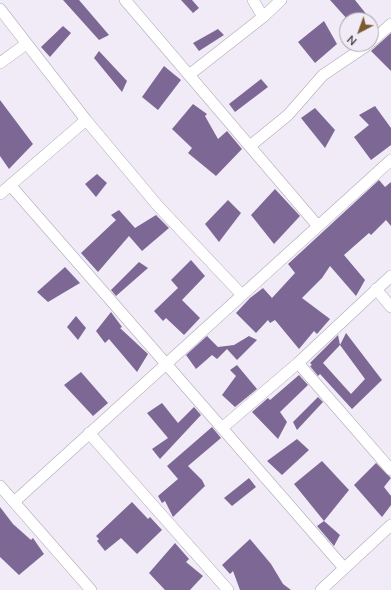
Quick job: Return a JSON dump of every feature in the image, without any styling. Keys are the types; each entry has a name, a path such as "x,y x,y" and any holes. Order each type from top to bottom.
{"street":[{"path":"125,0 317,225"},
{"path":"253,0 263,17"},
{"path":"189,75 263,17 281,0"},
{"path":"0,9 86,120 158,206 241,294"},
{"path":"379,35 391,24"},
{"path":"0,63 26,44"},
{"path":"250,146 288,115 323,75 357,52"},
{"path":"0,194 86,120"},
{"path":"14,502 317,225 391,160"},
{"path":"11,186 344,568"},
{"path":"222,428 298,363 391,276"},
{"path":"376,289 391,306"},
{"path":"298,363 391,470"},
{"path":"89,433 228,590"},
{"path":"0,486 91,590"},
{"path":"320,590 391,525"}],"building":[{"path":"63,0 79,0 109,35 99,40"},
{"path":"181,0 192,0 199,8 193,13"},
{"path":"330,0 355,0 365,12 341,12"},
{"path":"324,21 337,44 315,63 298,42"},
{"path":"63,26 71,33 50,57 41,47"},
{"path":"218,29 224,35 199,51 193,43"},
{"path":"391,33 391,71 372,52 379,52 379,44"},
{"path":"99,51 127,81 122,92 94,58"},
{"path":"164,66 181,80 158,110 142,97"},
{"path":"261,79 268,87 235,112 229,104"},
{"path":"0,100 33,144 9,169 0,156"},
{"path":"193,104 207,114 205,116 218,139 227,131 242,149 216,176 188,153 192,148 172,129"},
{"path":"375,106 391,128 391,145 371,160 354,137 369,125 359,115"},
{"path":"315,108 335,130 325,148 301,118"},
{"path":"97,174 107,183 96,197 85,184"},
{"path":"379,180 385,187 391,182 391,226 386,220 371,235 369,233 344,255 365,280 356,296 330,266 322,278 302,298 330,319 317,334 314,331 299,349 275,320 270,323 268,320 256,333 236,313 250,298 263,288 272,298 295,273 288,264"},
{"path":"275,189 300,216 274,244 251,215"},
{"path":"228,200 241,213 219,242 205,224"},
{"path":"119,210 135,228 156,215 169,228 142,251 129,236 98,272 81,253 116,220 111,215"},
{"path":"191,260 205,276 182,300 200,318 184,335 166,318 163,321 154,311 178,288 171,280"},
{"path":"139,262 148,268 116,296 111,290"},
{"path":"65,267 80,283 48,302 37,292"},
{"path":"111,312 122,327 120,328 148,354 137,372 109,339 105,343 96,331"},
{"path":"76,316 86,328 78,340 67,327"},
{"path":"346,333 382,380 352,409 320,374 318,376 310,366 312,365 310,363 338,335 340,345","holes":["340,345 365,379 351,394 323,363"]},
{"path":"207,336 218,347 234,345 249,336 257,340 237,360 227,349 217,359 212,355 196,369 186,355"},
{"path":"237,365 257,389 235,407 222,395 236,376 230,370"},
{"path":"81,372 108,403 93,416 64,385"},
{"path":"299,375 308,385 280,412 287,422 278,439 252,412 268,398 270,400"},
{"path":"318,397 323,402 297,430 293,422"},
{"path":"162,403 178,423 194,407 201,415 160,459 152,449 168,438 147,413"},
{"path":"212,427 221,438 188,466 202,480 205,486 173,517 165,501 162,503 158,496 178,479 167,466"},
{"path":"297,439 309,450 282,475 267,461"},
{"path":"322,461 349,490 324,521 294,484"},
{"path":"376,463 391,478 384,487 391,496 391,505 382,517 354,485"},
{"path":"249,478 256,487 232,506 224,498"},
{"path":"132,502 148,519 150,517 162,530 137,554 121,538 105,551 97,541 99,539 96,536"},
{"path":"0,507 13,524 31,540 33,538 44,554 19,575 0,557"},
{"path":"324,521 340,535 334,546 317,526"},
{"path":"250,539 271,564 283,584 291,590 240,590 233,571 230,574 222,565"},
{"path":"175,543 189,559 186,562 203,576 190,590 165,590 149,573"}]}
